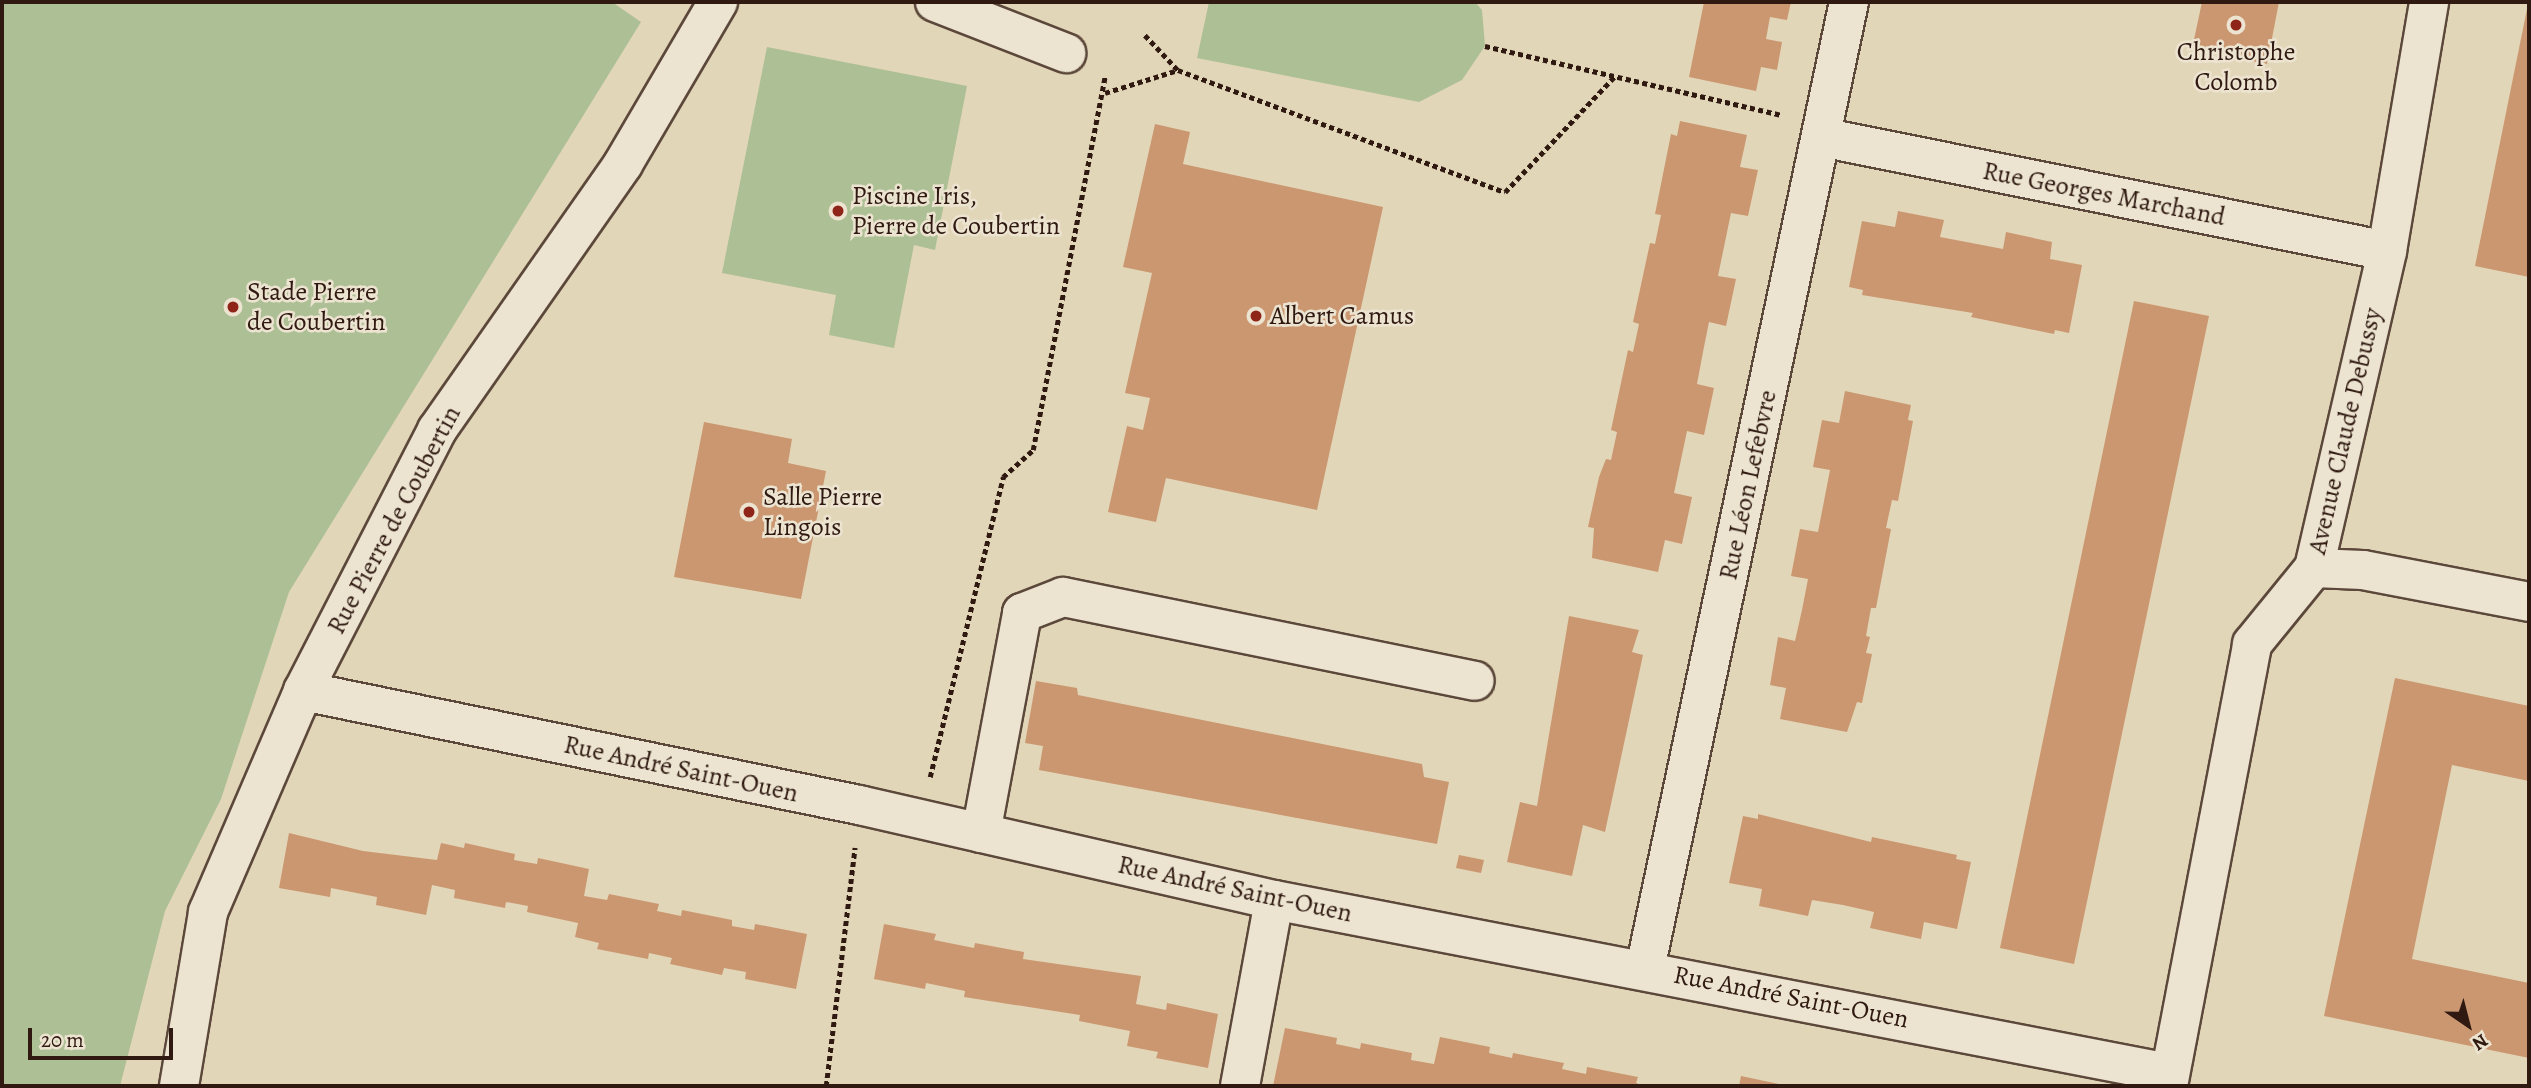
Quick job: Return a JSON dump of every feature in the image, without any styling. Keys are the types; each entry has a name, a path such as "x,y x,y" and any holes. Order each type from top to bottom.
{"street":[{"name":"Rue Pierre de Coubertin","path":"179,1086 208,912 303,691 437,430 623,164 718,2"},
{"path":"934,2 1066,53"},
{"name":"Rue Léon Lefebvre","path":"1645,969 1849,2"},
{"name":"Avenue Claude Debussy","path":"2168,1080 2252,644 2314,568 2386,251 2429,2"},
{"name":"Rue Georges Marchand","path":"1822,130 2386,251"},
{"path":"2314,568 2363,570 2529,601"},
{"path":"981,833 1022,613 1063,597 1475,681"},
{"name":"Rue André Saint-Ouen","path":"303,691 859,805 1274,900 1645,969 2168,1080"},
{"path":"1240,1086 1274,900"}],"path":[{"path":"1145,35 1178,71 1506,192 1615,76"},
{"path":"1485,46 1615,76 1822,130"},
{"path":"920,819 1003,477 1032,450 1105,93 1105,66"},
{"path":"1105,93 1178,71"},
{"path":"826,1086 859,805"}],"green space":[{"name":"Stade Pierre de Coubertin","path":"2,2 612,2 641,22 289,592 221,799 165,911 120,1086 2,1086"},
{"path":"1209,2 1475,2 1482,10 1485,46 1462,80 1419,102 1197,58"},
{"name":"Piscine Iris, Pierre de Coubertin","path":"767,47 967,86 935,250 914,245 894,348 829,335 836,295 722,273"}],"building":[{"path":"1704,2 1791,2 1787,20 1770,17 1766,39 1782,42 1777,70 1761,67 1756,91 1689,77"},
{"name":"Christophe Colomb","path":"2202,2 2279,2 2267,64 2192,49"},
{"path":"2529,4 2529,277 2475,266"},
{"path":"1680,121 1747,135 1740,167 1758,170 1748,216 1731,213 1718,276 1736,279 1726,326 1709,322 1697,384 1714,388 1704,435 1687,431 1674,493 1692,497 1682,544 1665,540 1658,572 1592,558 1594,528 1588,527 1599,477 1606,459 1611,460 1617,432 1611,430 1628,350 1633,352 1639,324 1633,322 1650,243 1655,244 1661,215 1655,214 1671,134 1677,136"},
{"path":"1155,124 1190,132 1183,164 1383,207 1317,510 1166,478 1156,522 1108,512 1127,426 1143,430 1150,398 1125,393 1152,273 1123,267"},
{"path":"1898,211 1944,220 1940,237 2003,249 2006,232 2052,242 2050,259 2082,265 2069,333 2055,330 2054,334 1971,317 1973,313 1862,295 1863,290 1849,287 1862,221 1895,227"},
{"path":"2134,301 2209,316 2074,964 2000,948"},
{"path":"1845,391 1911,405 1908,420 1913,421 1898,501 1892,500 1886,528 1891,529 1876,608 1871,608 1866,636 1870,637 1866,653 1872,654 1862,703 1857,702 1847,732 1780,719 1786,688 1770,685 1778,637 1795,641 1808,579 1791,576 1800,529 1818,532 1830,470 1813,467 1822,420 1839,423"},
{"name":"Salle Pierre Lingois","path":"704,422 792,439 788,463 826,471 801,599 674,577"},
{"path":"1569,616 1639,630 1632,652 1643,655 1605,832 1583,825 1572,876 1507,862 1520,802 1537,806"},
{"path":"2395,678 2529,706 2529,781 2452,765 2412,959 2529,983 2529,1058 2324,1016"},
{"path":"1036,681 1077,688 1078,695 1422,764 1424,777 1449,782 1437,844 1039,770 1043,746 1025,743"},
{"path":"1758,814 1871,842 1872,837 1957,855 1956,859 1971,862 1957,929 1924,922 1921,939 1870,928 1874,912 1843,905 1812,900 1808,916 1759,906 1762,889 1729,883 1743,816 1758,819"},
{"path":"289,833 363,851 437,860 441,843 464,848 465,843 515,854 514,860 537,864 538,858 589,869 584,896 607,900 609,894 659,904 657,911 681,916 682,910 732,920 732,926 754,930 755,924 807,934 796,989 745,979 746,972 724,968 722,975 670,964 672,958 649,953 648,959 597,949 599,943 575,937 578,923 527,912 528,906 506,902 505,908 454,898 455,890 432,885 426,915 376,905 377,897 331,888 330,897 279,888"},
{"path":"1459,855 1484,860 1481,873 1456,868"},
{"path":"884,924 936,934 934,940 974,948 975,943 1024,952 1023,959 1141,976 1136,1004 1166,1010 1167,1003 1218,1014 1208,1068 1156,1058 1158,1052 1127,1046 1130,1031 1079,1021 1080,1015 964,997 965,991 926,983 925,989 874,979"},
{"path":"1285,1028 1337,1038 1336,1044 1360,1049 1361,1043 1412,1053 1411,1060 1434,1064 1440,1037 1490,1047 1489,1053 1512,1058 1513,1053 1564,1063 1562,1069 1586,1074 1587,1067 1638,1077 1636,1083 1644,1086 1273,1086"},
{"path":"1741,1076 1784,1085 1784,1086 1739,1086"}],"place":[{"name":"Christophe Colomb","path":"2236,25"},
{"name":"Piscine Iris, Pierre de Coubertin","path":"838,211"},
{"name":"Stade Pierre de Coubertin","path":"233,307"},
{"name":"Albert Camus","path":"1256,316"},
{"name":"Salle Pierre Lingois","path":"749,512"}]}
